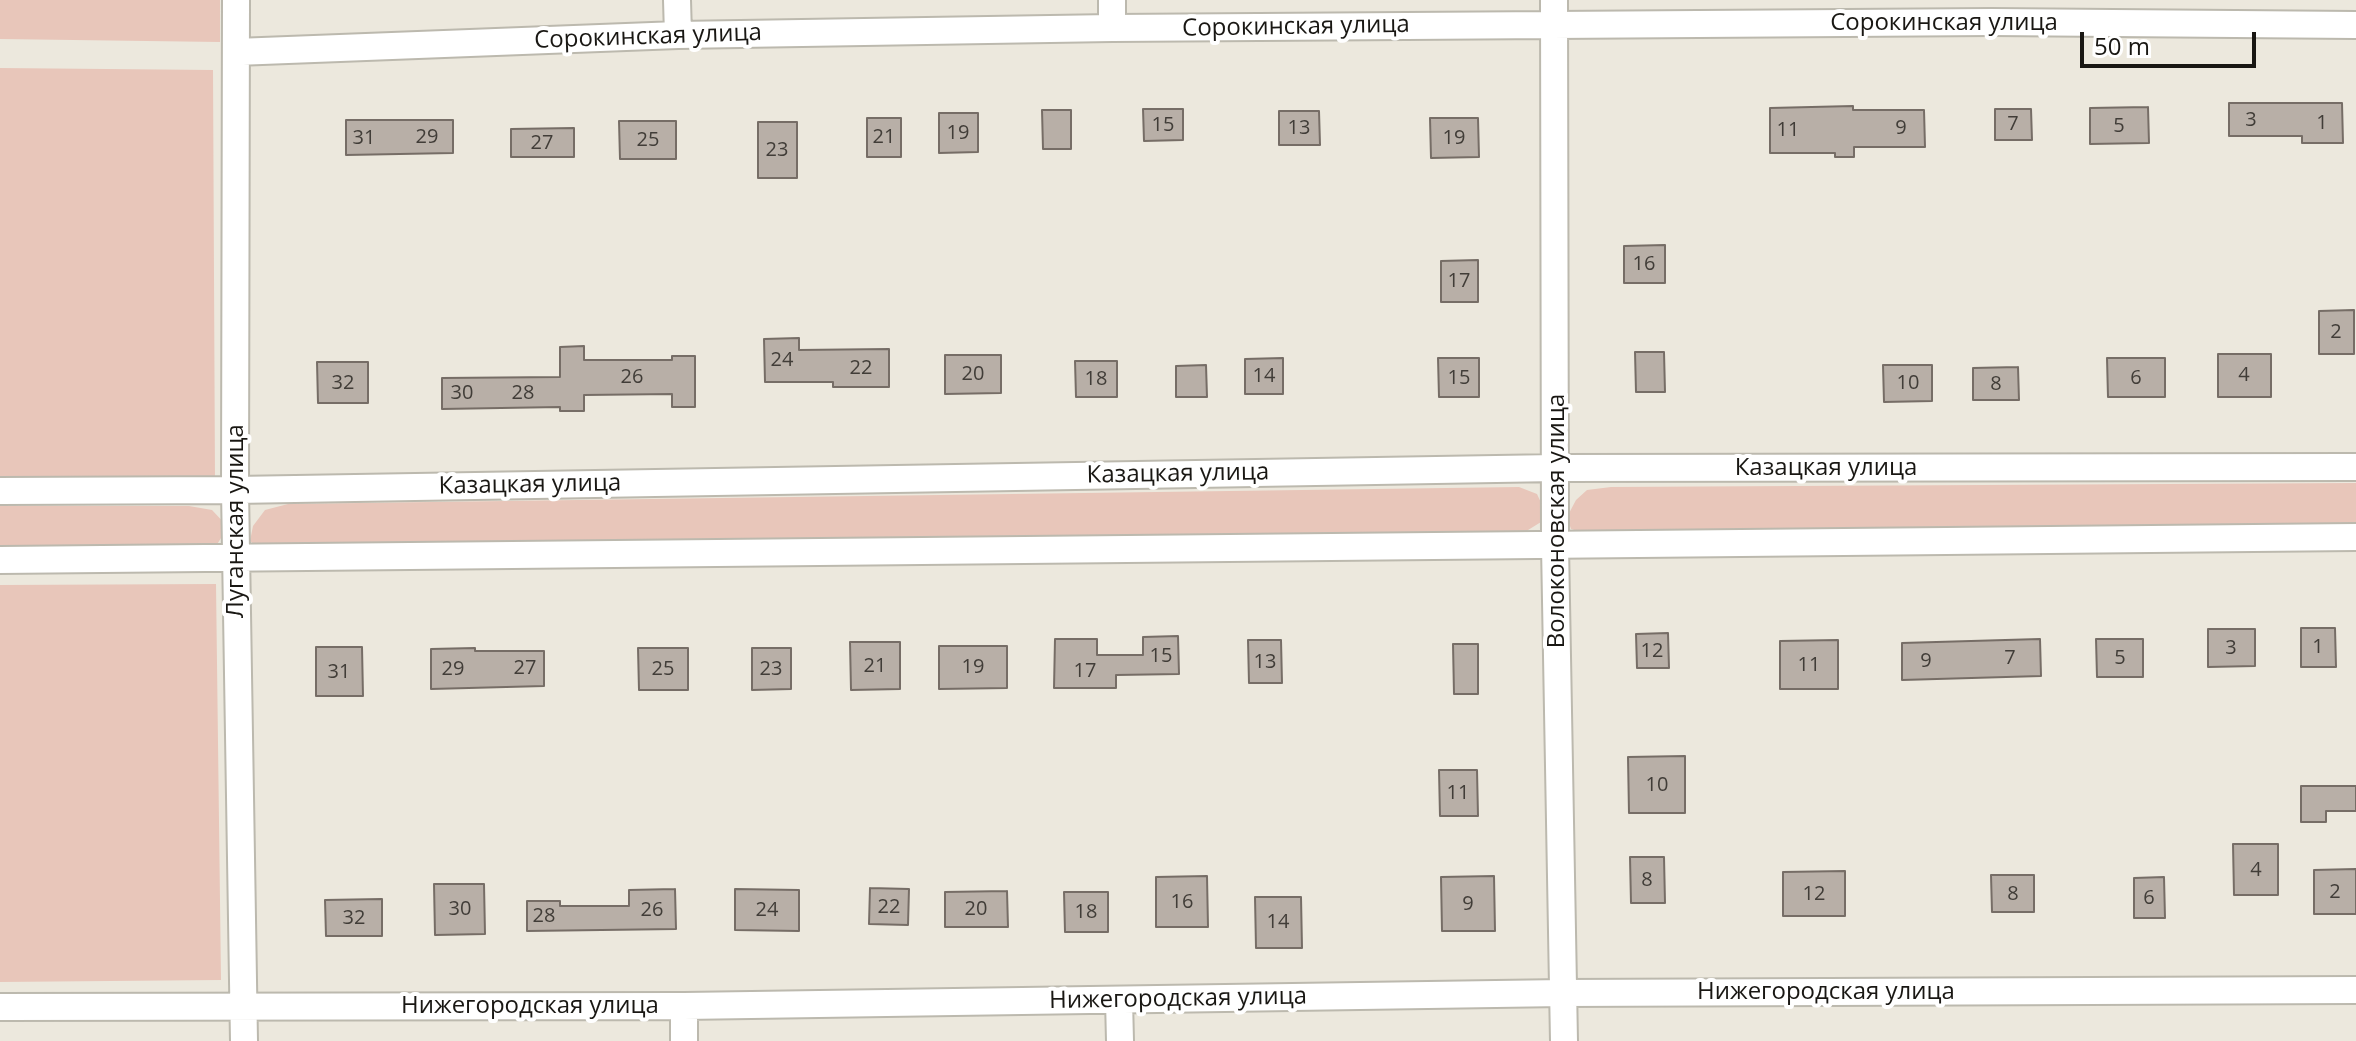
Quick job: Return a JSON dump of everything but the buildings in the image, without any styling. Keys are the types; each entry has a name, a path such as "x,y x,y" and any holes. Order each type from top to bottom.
{"street":[{"name":"Луганская улица","path":"236,0 235,559 244,1041"},
{"path":"677,0 678,35"},
{"path":"1112,0 1112,28"},
{"name":"Сорокинская улица","path":"236,52 678,35 1112,28 1554,12 1992,11 2356,25"},
{"name":"Волоконовская улица","path":"1554,12 1555,546 1564,1041"},
{"name":"Казацкая улица","path":"0,491 235,490 1556,468 2356,467"},
{"path":"0,560 2356,537"},
{"name":"Нижегородская улица","path":"0,1007 684,1006 1563,993 2356,990"},
{"path":"1119,1000 1120,1041"},
{"path":"684,1006 684,1041"}],"shaded area":[{"path":"0,0 220,0 220,42 0,39"},
{"path":"0,68 213,70 215,482 0,480"},
{"path":"2356,483 2356,526 1594,536 1571,529 1567,517 1576,500 1587,490 1611,487"},
{"path":"1519,487 1537,494 1543,507 1541,522 1520,535 258,548 250,541 253,526 265,510 288,504"},
{"path":"0,506 189,506 212,510 228,527 216,546 0,552"},
{"path":"216,584 221,980 0,982 0,585"}]}
